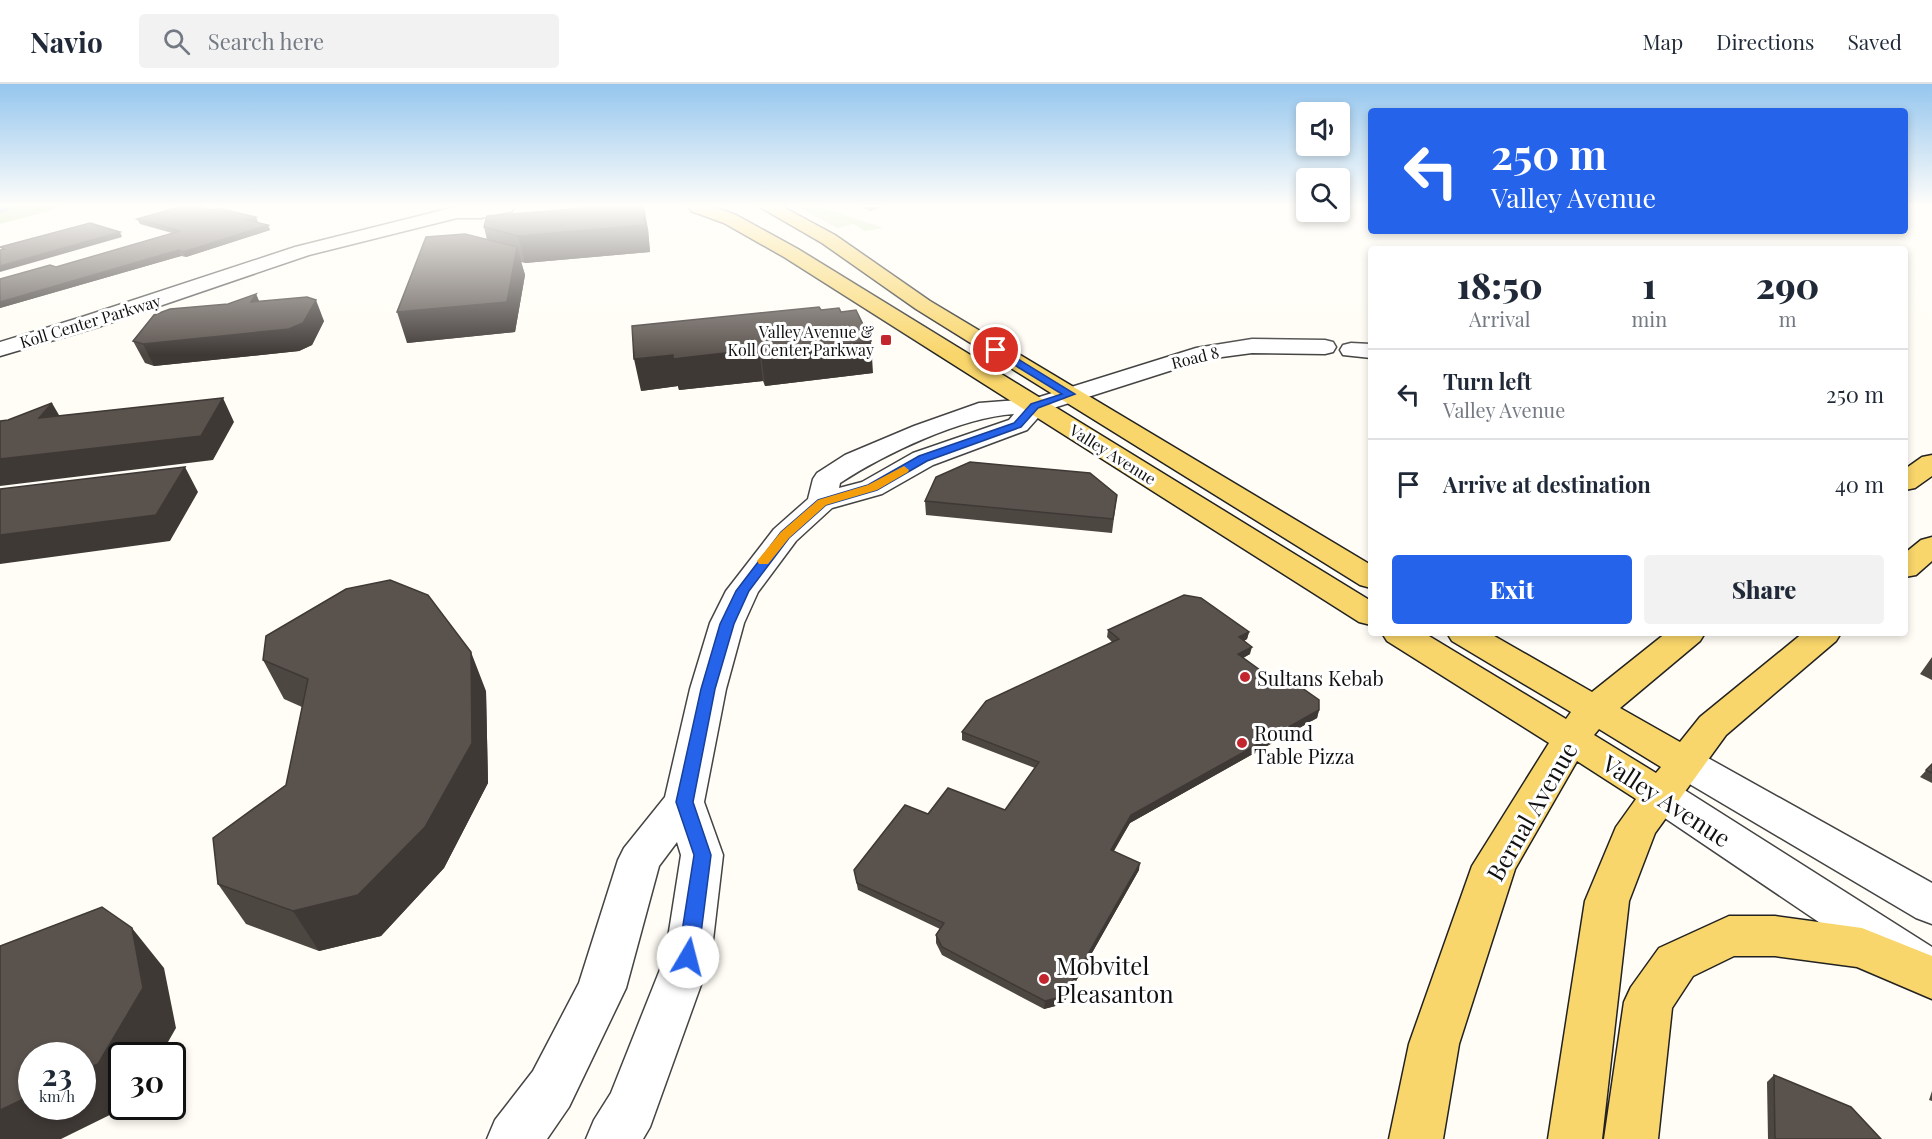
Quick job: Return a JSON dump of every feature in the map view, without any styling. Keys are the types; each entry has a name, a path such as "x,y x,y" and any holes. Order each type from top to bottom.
{"main road":[{"name":"Valley Avenue","path":"796,256 1368,613"},
{"name":"Valley Avenue","path":"857,256 923,305 1368,576"},
{"path":"1908,480 1932,463"},
{"path":"1908,566 1932,546"},
{"name":"Valley Avenue","path":"1405,636 1582,725 1673,779"},
{"name":"Valley Avenue","path":"1468,636 1582,725"},
{"name":"Bernal Avenue","path":"1416,1139 1434,1044 1494,866 1582,725 1685,636"},
{"path":"1575,1139 1607,901 1636,826 1713,726 1820,636"},
{"path":"1631,1139 1648,1002 1676,962 1729,936 1775,936 1862,948 1932,978"}],"street":[{"name":"Koll Center Parkway","path":"0,349 90,322 286,256"},
{"name":"Road 8","path":"1070,394 1204,353 1252,346 1325,347"},
{"path":"514,1139 550,1089 602,988 639,860 684,802 708,689 727,624 742,591 765,559 785,535 822,502 872,488 923,459 1018,425 1035,406 1070,394"},
{"name":"Valley Avenue","path":"1673,779 1932,905"},
{"name":"Valley Avenue","path":"1673,779 1932,972"},
{"path":"613,1139 631,1109 688,957 702,855 684,802"}],"building":[{"path":"0,256 34,256 0,266"},
{"path":"93,256 158,256 0,302 0,279 50,265 56,267"},
{"path":"419,256 515,256 507,302 397,312"},
{"path":"256,294 251,302 307,297 316,300 303,323 289,329 143,344 133,341 154,315 170,309 228,304"},
{"path":"819,307 821,310 839,308 841,312 856,310 871,341 761,354 759,349 673,359 673,355 634,359 632,326"},
{"path":"223,398 201,436 0,459 0,421 52,403 39,418"},
{"path":"970,462 1090,473 1117,495 1113,519 925,501 936,477"},
{"path":"185,467 156,515 0,535 0,489"},
{"path":"390,580 428,595 471,652 472,743 425,827 358,895 293,911 218,884 213,838 286,785 308,679 263,660 266,636 346,589"},
{"path":"1184,595 1201,598 1249,632 1239,637 1252,647 1238,654 1278,683 1288,678 1319,700 1319,710 1131,815 1111,850 1140,863 1064,996 1045,1001 942,947 936,935 944,923 857,883 854,870 905,805 928,814 948,788 1005,810 1039,762 962,732 986,701 1119,639 1108,630"},
{"path":"1932,764 1932,773 1926,770"},
{"path":"102,907 132,928 143,988 96,1065 96,1042 18,1042 18,1102 0,1110 0,946"},
{"path":"1774,1075 1851,1107 1881,1139 1775,1139"}],"slow traffic":[{"path":"763,561 785,535 822,502 872,488 904,470"}],"place":[{"name":"Valley Avenue & Koll Center Parkway","path":"886,340"},
{"name":"Sultans Kebab","path":"1245,677"},
{"name":"Round Table Pizza","path":"1242,743"},
{"name":"Mobvitel Pleasanton","path":"1044,979"}],"route":[{"path":"688,957 702,855 684,802 708,689 727,624 742,591 785,535 822,502 872,488 923,459 1018,425 1035,406 1070,394 996,350"}]}
